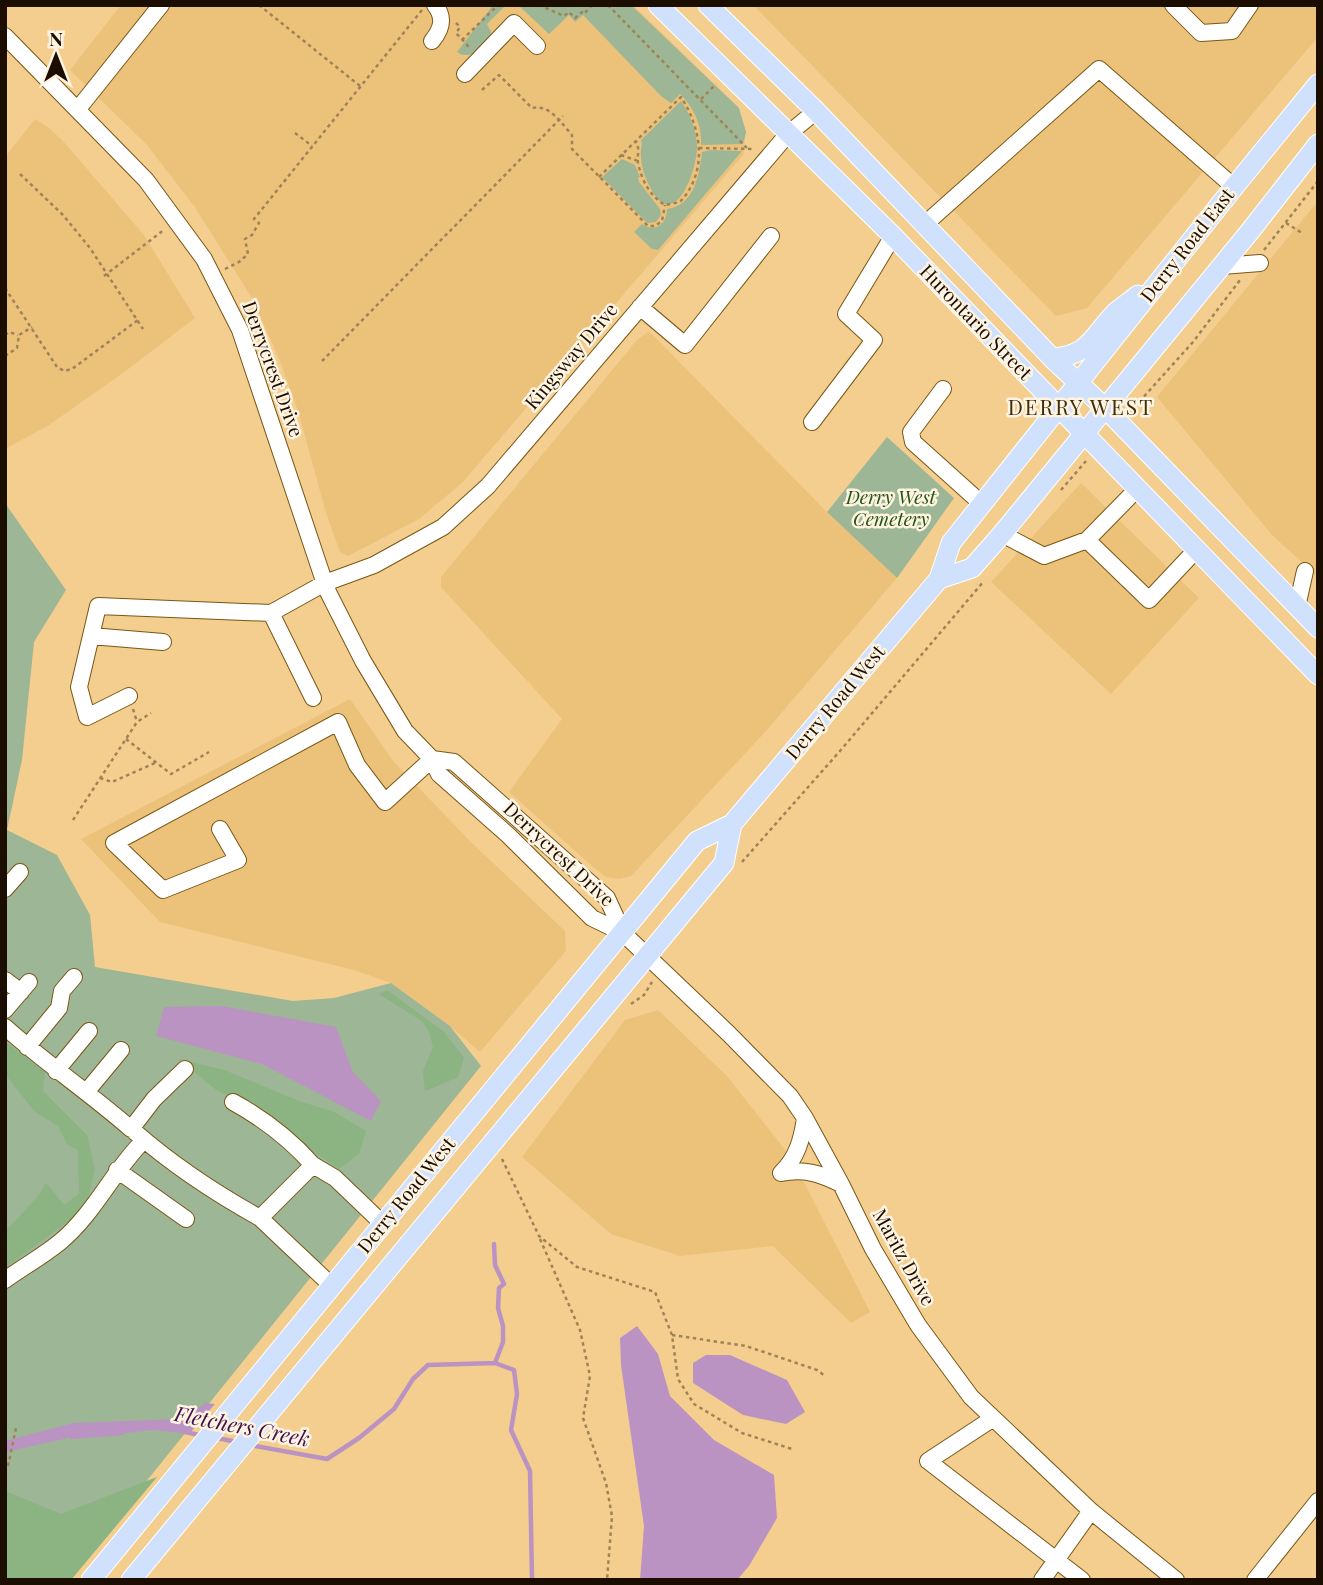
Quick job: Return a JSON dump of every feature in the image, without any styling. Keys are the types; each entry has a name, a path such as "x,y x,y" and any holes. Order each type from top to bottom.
{"main road":[{"name":"Hurontario Street","path":"658,5 892,236 1318,675"},
{"name":"Hurontario Street","path":"708,5 816,111 1052,358 1106,409 1318,628"},
{"name":"Derry Road East","path":"1060,408 1318,84"},
{"name":"Derry Road East","path":"1106,409 1318,144"},
{"path":"1052,358 1066,357 1086,348 1116,312 1161,278"},
{"name":"Derry Road West","path":"91,1580 697,841 732,824 939,579 951,543 1060,408"},
{"path":"939,579 972,568 1106,409"},
{"name":"Derry Road West","path":"131,1580 724,863 732,824"},
{"path":"332,1286 355,1307"}],"street":[{"path":"78,109 161,5"},
{"path":"432,41 441,25 441,17 435,5"},
{"path":"1173,5 1201,33 1232,31 1250,5"},
{"path":"465,74 514,23 537,46"},
{"name":"Derrycrest Drive","path":"5,36 146,180 204,259 240,330 324,583 363,661 405,731 432,759 439,774 499,827 592,918 623,933"},
{"path":"924,225 1099,69 1234,187"},
{"name":"Kingsway Drive","path":"271,613 324,583 374,565 443,527 488,486 772,152 787,135 816,111"},
{"path":"640,307 685,345 771,236"},
{"path":"812,422 874,340 846,314 892,236"},
{"path":"1222,266 1260,263"},
{"path":"943,389 911,432 913,442 982,504"},
{"path":"1002,534 1044,556 1087,540 1138,489"},
{"path":"1087,540 1149,600 1196,550"},
{"path":"1297,607 1306,571"},
{"path":"129,696 87,717 79,687 98,606 271,613 313,698"},
{"path":"91,636 163,642"},
{"path":"220,829 238,860 163,890 114,843 338,722 357,765 386,802 432,759"},
{"name":"Derrycrest Drive","path":"432,759 454,762 607,898 623,933"},
{"path":"5,889 20,872"},
{"name":"Maritz Drive","path":"623,933 790,1096 805,1118 873,1249 918,1325 971,1397 1091,1511 1176,1580"},
{"path":"27,1046 59,1008 62,991 74,977"},
{"path":"5,980 25,987 5,1010"},
{"path":"5,1027 56,1071 88,1091 144,1140 210,1190 260,1218 332,1286"},
{"path":"56,1071 89,1031"},
{"path":"88,1091 121,1050"},
{"path":"131,1129 155,1099 185,1069"},
{"path":"233,1102 261,1118 293,1142 313,1165 335,1178 383,1224"},
{"path":"805,1118 798,1148 790,1165 781,1173 800,1170 813,1172 841,1184"},
{"path":"5,1280 61,1242 144,1140"},
{"path":"260,1218 313,1165"},
{"path":"117,1170 186,1219"},
{"path":"992,1419 928,1461 1082,1580"},
{"path":"1255,1580 1318,1501"},
{"path":"1042,1580 1091,1511"}],"path":[{"path":"258,5 360,86"},
{"path":"212,276 239,262 248,254 245,239 259,223 254,219 426,5"},
{"path":"462,40 498,5"},
{"path":"539,5 564,16 569,12 575,18 593,5"},
{"path":"608,5 747,148"},
{"path":"455,21 460,27 456,33 481,57"},
{"path":"482,90 499,75 531,108 544,108 572,135 572,149 648,226 662,221 665,205"},
{"path":"701,99 717,84"},
{"path":"599,177 635,141 681,97 694,120 699,148 693,184 680,202 665,205 652,196 638,161 638,146 635,141"},
{"path":"322,361 563,116"},
{"path":"295,133 312,146"},
{"path":"699,148 747,148 772,152"},
{"path":"621,155 638,161"},
{"path":"19,174 63,215 108,272 144,329"},
{"path":"104,276 176,221"},
{"path":"1286,223 1302,233"},
{"path":"5,288 57,367 67,371 138,320"},
{"path":"5,335 9,332 19,335 32,327"},
{"path":"5,356 17,348 19,335"},
{"path":"73,820 137,722 151,713"},
{"path":"126,739 171,774 209,752"},
{"path":"100,778 112,782 156,763"},
{"path":"494,1139 580,1330 590,1376 583,1418 606,1483 612,1516 607,1580"},
{"path":"539,1236 577,1267 655,1292 672,1335 678,1379 694,1404 741,1433 792,1449"},
{"path":"672,1335 746,1346 817,1370 825,1376"},
{"path":"8,1466 16,1428"}],"shaded area":[{"path":"121,5 633,5 739,108 746,132 743,155 462,483 419,519 348,556 340,552 326,513 299,414 280,361 252,298 194,206 147,145 70,70"},
{"path":"753,5 1318,5 1318,37 1087,308 1056,316"},
{"path":"35,119 63,141 144,235 195,318 49,425 5,449 5,157"},
{"path":"1318,201 1318,577 1272,535 1157,397"},
{"path":"649,331 827,512 897,578 766,731 631,876 619,879 606,877 592,866 509,792 562,719 441,587 441,577 637,340"},
{"path":"1081,483 1199,598 1111,694 991,582"},
{"path":"350,699 394,762 470,841 565,931 566,951 480,1052 450,1026 391,983 354,970 160,922 81,839"},
{"path":"222,1006 336,1027 353,1072 381,1101 371,1121 262,1064 156,1036 164,1007"},
{"path":"658,1010 727,1076 783,1147 805,1184 870,1312 851,1323 773,1246 680,1256 611,1234 522,1157 625,1020"},
{"path":"637,1326 658,1354 670,1396 714,1440 774,1475 777,1518 749,1566 737,1580 640,1580 644,1526 621,1365 620,1338"},
{"path":"706,1355 730,1355 787,1380 805,1412 786,1424 743,1415 693,1383 693,1363"},
{"path":"205,1403 215,1404 189,1434 153,1430 86,1434 5,1452 5,1441 73,1423 184,1419"}],"green space":[{"path":"493,5 506,5 487,24 491,32 487,42 473,54 462,55 457,52"},
{"path":"518,5 631,5 739,108 746,132 743,144 701,145 698,124 685,99 680,94 671,103 661,96 583,15 575,22 569,15 549,34"},
{"path":"681,101 694,129 697,141 696,158 682,194 675,202 667,205 659,200 646,180 641,140"},
{"path":"742,151 658,250 652,249 634,232 642,224 651,228 659,226 665,219 667,209 684,202 694,188 702,152"},
{"path":"622,159 635,165 640,177 639,182 660,209 661,215 656,222 647,223 602,177"},
{"name":"Derry West Cemetery","path":"887,437 954,498 897,578 827,512"},
{"path":"5,503 66,590 34,642 22,760 7,830 57,855 90,915 95,967 293,1001 334,998 391,983 450,1026 481,1066 99,1540 5,1526"},
{"path":"387,990 444,1032 464,1058 458,1077 425,1091 423,1071 433,1047 429,1032 422,1021 379,994"},
{"path":"5,1042 45,1072 43,1091 87,1135 95,1170 85,1209 5,1268 5,1232 40,1194 46,1183 64,1205 79,1194 78,1150 67,1144 58,1126 34,1111 5,1074"},
{"path":"178,1059 224,1070 299,1101 334,1112 366,1131 359,1154 339,1169 311,1150 282,1123 247,1103 219,1092"},
{"path":"157,1477 71,1580 5,1580 5,1491 61,1514"}],"waterway":[{"path":"494,1244 495,1265 504,1284 499,1288 498,1308 503,1326 503,1342 495,1363"},
{"name":"Fletchers Creek","path":"250,1445 327,1459 359,1438 394,1409 413,1379 428,1365 495,1363 514,1370 517,1394 511,1430 530,1471 532,1580"},
{"name":"Fletchers Creek","path":"185,1432 204,1436"},
{"name":"Fletchers Creek","path":"71,1437 122,1433"},
{"name":"Fletchers Creek","path":"216,1438 238,1442"}],"district":[{"name":"DERRY WEST","path":"1081,408"}]}
